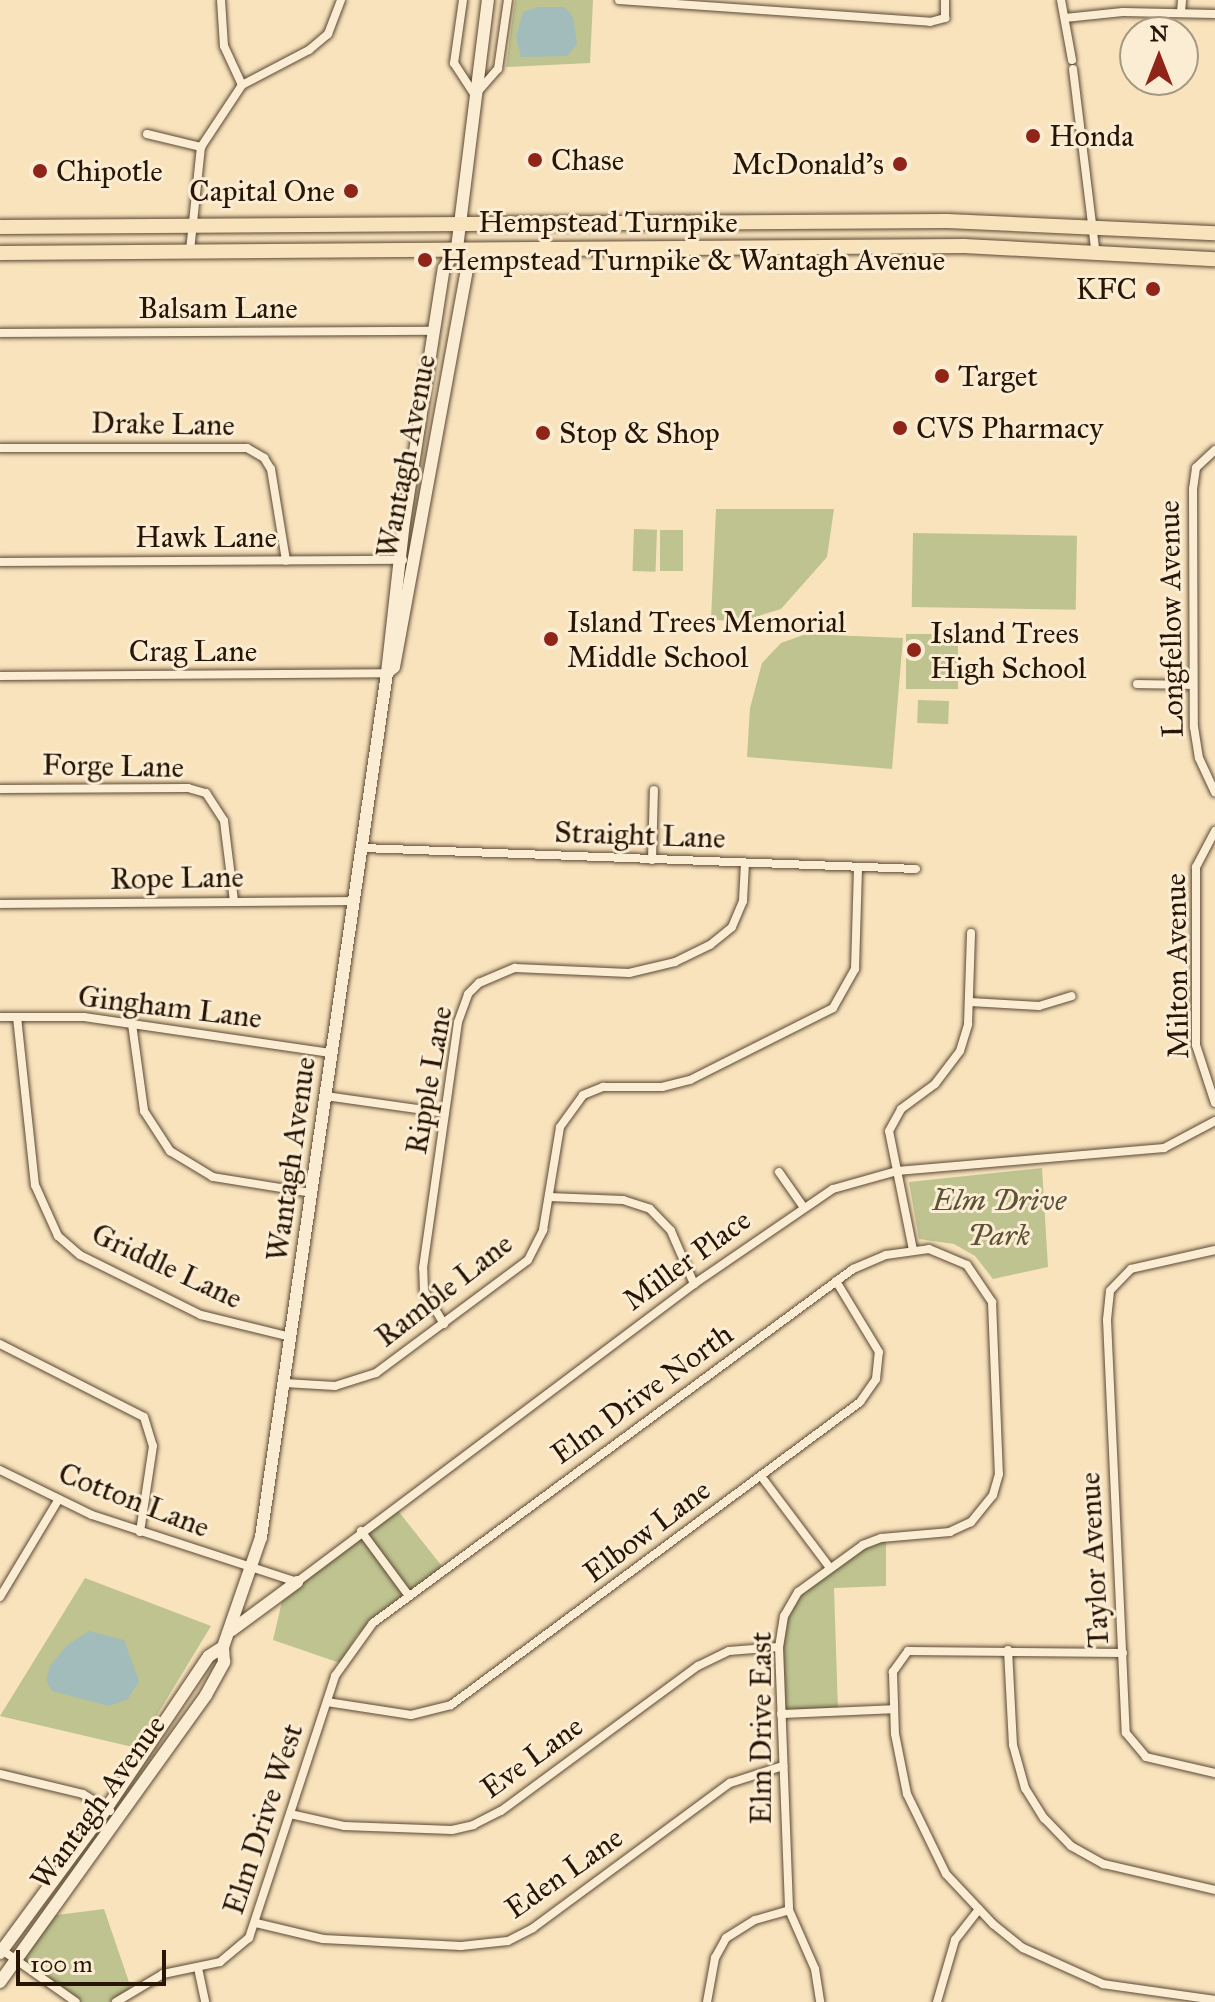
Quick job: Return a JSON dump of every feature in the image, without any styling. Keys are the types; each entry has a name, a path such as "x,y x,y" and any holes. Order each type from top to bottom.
{"main road":[{"name":"Wantagh Avenue","path":"1,1951 106,1809 209,1656 223,1647 232,1630 252,1569 285,1383 406,560 444,268 457,248 488,0"},
{"name":"Hempstead Turnpike","path":"0,227 1096,225 1215,233"},
{"name":"Wantagh Avenue","path":"406,560 467,270 457,248"},
{"name":"Hempstead Turnpike","path":"0,253 457,248 1095,249 1215,259"},
{"path":"232,1630 297,1582"},
{"name":"Wantagh Avenue","path":"0,1982 121,1818 206,1695 224,1662 223,1647"}],"street":[{"path":"221,0 224,46 242,85"},
{"path":"190,251 201,147 242,85 318,44 335,21 341,0"},
{"path":"463,0 454,63 475,95 498,69 508,0"},
{"path":"619,0 930,22 945,18 945,0"},
{"path":"1061,0 1096,225 1095,249"},
{"path":"1181,12 1182,0"},
{"path":"1065,18 1181,12 1215,14"},
{"path":"147,134 201,147"},
{"name":"Balsam Lane","path":"0,333 435,331"},
{"name":"Drake Lane","path":"0,448 247,448 264,458 271,469 286,561"},
{"name":"Longfellow Avenue","path":"1215,450 1205,455 1193,481 1195,742 1215,792"},
{"name":"Hawk Lane","path":"0,562 406,560"},
{"name":"Crag Lane","path":"0,676 387,673"},
{"path":"1137,684 1193,685"},
{"name":"Forge Lane","path":"0,789 188,788 206,793 224,821 234,901"},
{"path":"652,860 654,790"},
{"name":"Milton Avenue","path":"1215,831 1199,855 1196,911 1196,1045 1215,1103"},
{"name":"Straight Lane","path":"363,848 916,869"},
{"name":"Ripple Lane","path":"444,1324 424,1291 423,1268 458,1022 468,994 479,983 515,968 629,973 675,962 710,945 732,927 743,901 745,864"},
{"name":"Ramble Lane","path":"285,1383 335,1386 355,1382 444,1324 528,1260 543,1230 560,1127 583,1095 603,1087 662,1087 690,1080 810,1024 833,1008 855,969 858,868"},
{"name":"Rope Lane","path":"0,904 354,901"},
{"path":"913,1250 897,1171 893,1122 952,1066 964,1040 970,1002 971,933"},
{"path":"970,1002 1039,1006 1071,996"},
{"name":"Gingham Lane","path":"0,1017 84,1017 332,1053"},
{"name":"Griddle Lane","path":"17,1017 35,1185 58,1236 80,1255 201,1315 291,1337"},
{"path":"132,1024 144,1111 170,1151 213,1177 312,1193"},
{"path":"326,1096 445,1113"},
{"name":"Miller Place","path":"297,1582 694,1284 802,1205 833,1189 897,1171 1164,1148 1215,1121"},
{"path":"779,1172 802,1205"},
{"path":"549,1197 623,1200 650,1209 671,1231 694,1284"},
{"name":"Elm Drive North","path":"409,1596 836,1281 886,1255 913,1250"},
{"name":"Elm Drive East","path":"820,2002 815,1969 789,1910 779,1647 789,1606 830,1568 881,1538 939,1534 964,1527 985,1509 997,1485 992,1302 967,1265 949,1254 913,1250"},
{"name":"Taylor Avenue","path":"1215,1250 1146,1264 1115,1283 1107,1299 1128,1740 1146,1757 1215,1773"},
{"name":"Elbow Lane","path":"327,1702 411,1715 451,1705 860,1402 876,1379 877,1343 836,1281"},
{"path":"0,1344 144,1417 153,1446 140,1532"},
{"name":"Cotton Lane","path":"0,1470 59,1499 140,1532 252,1569"},
{"path":"761,1476 830,1568"},
{"path":"0,1597 59,1499"},
{"path":"361,1531 409,1596"},
{"path":"252,1569 297,1582"},
{"name":"Elm Drive West","path":"116,2002 141,1982 198,1968 237,1951 256,1923 327,1702 351,1647 409,1596"},
{"name":"Eve Lane","path":"290,1814 344,1826 452,1830 473,1825 501,1811 698,1666 729,1651 779,1647"},
{"path":"1008,1650 1013,1745 1025,1788 1044,1818 1071,1846 1104,1864 1215,1890"},
{"path":"1123,1653 908,1651 893,1672 901,1768 920,1827 946,1874 1023,1948 1082,1977 1139,1992 1215,2000"},
{"path":"781,1714 894,1709"},
{"name":"Eden Lane","path":"256,1923 323,1939 461,1946 508,1941 533,1928 730,1783 783,1766"},
{"path":"0,1774 83,1794 121,1818"},
{"path":"937,2002 955,1940 979,1909"},
{"path":"707,2002 715,1958 726,1938 755,1920 789,1910"},
{"path":"1,1951 76,2002"},
{"path":"198,1968 205,2002"}],"green space":[{"path":"515,0 593,0 590,63 506,67"},
{"path":"716,509 834,509 827,557 781,609 742,621 711,620"},
{"path":"634,529 657,530 656,572 633,571"},
{"path":"660,530 683,530 683,571 660,571"},
{"path":"913,533 1077,536 1076,610 912,607"},
{"path":"806,634 903,638 892,769 747,757 750,708 762,663 781,643"},
{"path":"906,634 958,634 958,689 906,689"},
{"path":"918,700 949,701 948,724 917,723"},
{"name":"Elm Drive Park","path":"1042,1168 1048,1267 993,1279 975,1256 954,1244 919,1239 909,1182"},
{"path":"395,1507 445,1570 357,1635 340,1663 273,1640 284,1593"},
{"path":"886,1539 886,1586 834,1588 838,1710 782,1712 782,1629 799,1594 863,1547"},
{"path":"85,1578 211,1626 137,1748 0,1716"},
{"path":"104,1909 131,1988 113,2002 78,2002 12,1956 41,1917"}],"water":[{"path":"538,7 565,7 573,17 577,44 567,56 521,57 516,36 523,12"},
{"path":"89,1631 124,1640 139,1681 128,1699 109,1706 52,1691 46,1680 50,1666 66,1646"}],"place":[{"name":"Honda","path":"1033,136"},
{"name":"Chase","path":"535,160"},
{"name":"McDonald's","path":"900,164"},
{"name":"Chipotle","path":"40,171"},
{"name":"Capital One","path":"351,191"},
{"name":"Hempstead Turnpike & Wantagh Avenue","path":"425,260"},
{"name":"KFC","path":"1153,289"},
{"name":"Target","path":"942,376"},
{"name":"CVS Pharmacy","path":"900,428"},
{"name":"Stop & Shop","path":"543,433"},
{"name":"Island Trees Memorial Middle School","path":"551,639"},
{"name":"Island Trees High School","path":"914,650"}]}
